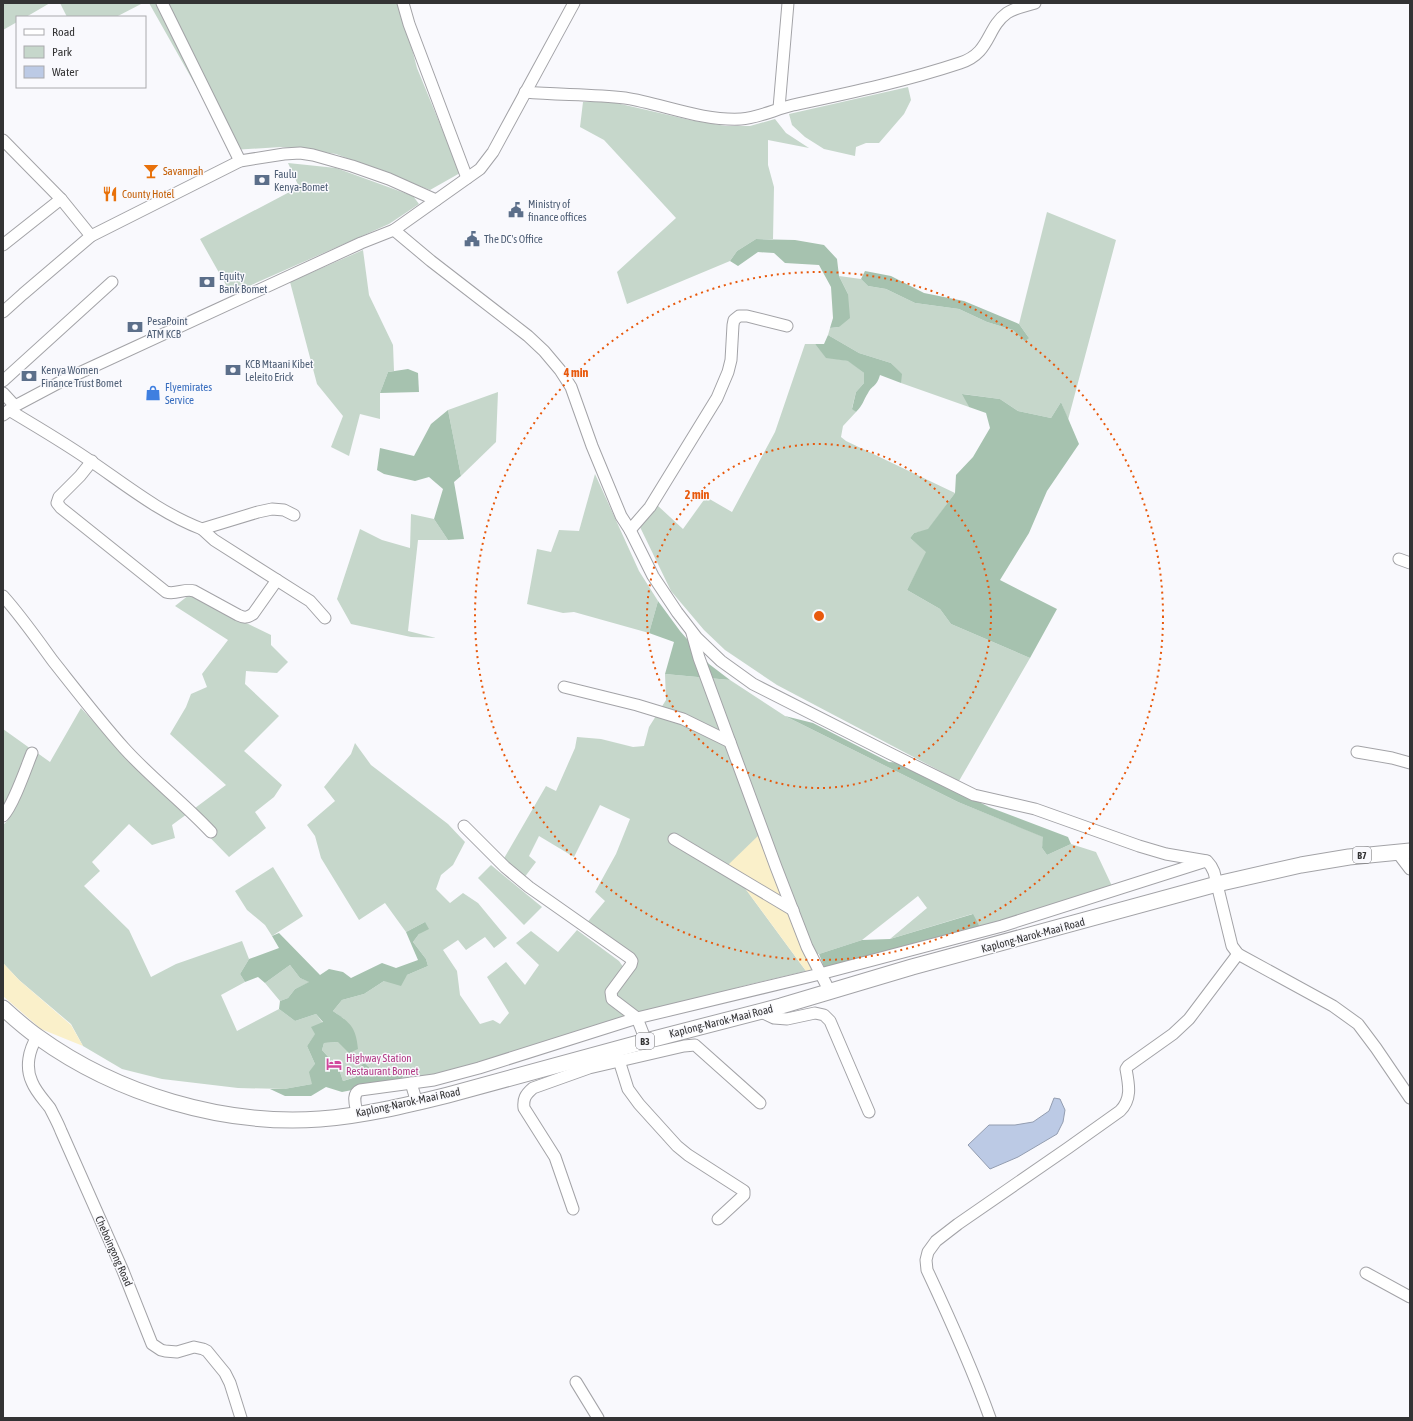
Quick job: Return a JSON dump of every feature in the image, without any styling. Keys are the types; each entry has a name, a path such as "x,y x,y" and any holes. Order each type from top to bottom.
{"highway":[{"name":"Kaplong-Narok-Maai Road","path":"3,1008 37,1037 67,1056 122,1084 163,1100 216,1113 284,1120 322,1119 417,1103 618,1055 646,1041 830,992 912,967 1005,943 1217,884 1308,864 1349,857 1404,851"}],"street":[{"path":"162,3 240,161"},
{"path":"403,3 409,24 466,178"},
{"path":"9,410 64,380 361,243 394,230 480,169 493,152 574,3"},
{"path":"779,108 788,3"},
{"path":"525,92 626,99 702,116 742,119 779,108 903,79 962,62 975,56 981,50 1000,20 1007,13 1035,3"},
{"path":"4,141 61,199 91,236"},
{"path":"3,312 91,236 240,161 284,154 313,155 352,166 389,179 436,200"},
{"path":"3,245 61,199"},
{"path":"394,230 431,261 528,336 560,370 571,387 592,446 621,516 630,530 653,576 697,638 721,661 753,684 974,795 1035,809 1139,846 1166,854 1207,861 1211,866 1217,884 1232,946 1238,954 1333,1006 1358,1024 1410,1098"},
{"path":"3,381 112,282"},
{"path":"630,530 650,507 717,398 728,372 731,360 732,330 734,320 739,316 747,316 787,326"},
{"path":"3,393 9,410 92,461 161,509 182,521 202,529 214,540 310,601 325,618"},
{"path":"92,461 80,476 59,497 57,503 72,517 166,592 173,593 186,590 194,591 238,616 249,617 253,614 277,580"},
{"path":"202,529 272,509 284,510 294,515"},
{"path":"1398,559 1410,563"},
{"path":"3,596 124,748 144,769 191,810 211,832"},
{"path":"691,630 699,658 807,947 830,992"},
{"path":"564,687 637,705 683,720 730,742"},
{"path":"1357,752 1392,758 1410,763"},
{"path":"3,816 7,812 32,753"},
{"path":"464,826 505,867 529,887 630,958 632,961 631,965 611,992 612,998 637,1018 646,1041"},
{"path":"674,839 793,910"},
{"path":"1404,851 1410,869"},
{"path":"357,1114 354,1095 360,1090 434,1080 479,1068 637,1018 820,974 1002,926 1207,861"},
{"path":"1002,926 1005,943"},
{"path":"990,1418 955,1330 927,1270 926,1260 928,1252 936,1241 958,1224 1120,1111 1125,1106 1128,1098 1129,1091 1126,1069 1128,1066 1173,1034 1189,1019 1238,954"},
{"path":"759,1011 774,1018 787,1019 815,1013 824,1015 830,1021 869,1112"},
{"name":"Cheboingong Road","path":"37,1037 29,1054 29,1074 32,1083 50,1108 61,1131 123,1271 150,1340 156,1348 165,1351 177,1352 194,1347 203,1348 207,1351 225,1373 230,1383 241,1418"},
{"path":"573,1209 555,1157 524,1108 526,1094 533,1088 549,1081 589,1068 618,1055 695,1045 760,1103"},
{"path":"618,1055 628,1089 639,1104 677,1146 688,1155 744,1191 744,1195 718,1219"},
{"path":"411,1083 417,1103"},
{"path":"1366,1273 1410,1297"},
{"path":"576,1382 598,1418"}],"green space":[{"path":"3,3 50,3 28,16 16,16 16,23 3,30"},
{"path":"60,3 143,3 118,16 66,16"},
{"path":"149,3 400,3 417,68 460,173 430,190 336,154 281,147 232,150"},
{"path":"908,87 911,100 904,114 879,143 866,143 856,147 855,156 824,149 805,137 792,125 789,114"},
{"path":"583,102 612,102 690,120 726,126 750,126 775,119 786,133 809,148 768,140 768,165 774,187 773,239 756,239 737,251 730,261 627,304 617,272 676,218 604,140 580,127"},
{"path":"288,163 336,168 413,196 419,204 389,224 231,294 200,239 299,187"},
{"path":"1047,212 1116,240 1068,420 1061,402 1051,418 1018,411 1000,399 963,394 969,407 901,383 901,374 891,363 859,353 828,335 830,328 839,327 848,294 839,276 861,279 868,286 886,289 915,303 959,309 987,322 1013,330 1029,338 1019,324"},
{"path":"756,239 795,240 824,245 837,259 839,276 848,294 850,318 839,327 830,328 833,318 831,287 819,265 785,263 774,253 758,252 738,266 730,261 737,251"},
{"path":"363,250 369,295 393,345 394,371 388,372 380,393 380,419 360,414 349,456 331,447 343,416 317,384 290,282"},
{"path":"865,271 891,276 924,293 964,301 1019,324 1029,338 1025,341 1013,330 987,322 959,309 915,303 886,289 868,286 861,279"},
{"path":"828,335 859,353 891,363 902,374 901,383 880,375 876,384 870,390 862,405 856,412 852,409 856,392 864,383 864,373 848,361 826,358 815,344 824,344"},
{"path":"805,344 815,344 826,357 849,361 864,373 864,383 856,392 852,408 856,412 843,426 841,437 846,441 955,493 928,530 914,533 910,538 927,552 907,590 940,609 951,624 1030,658 959,781 777,685 725,650 704,630 671,591 640,527 657,505 683,529 706,497 732,512 775,432"},
{"path":"408,369 418,373 419,392 380,393 388,372"},
{"path":"498,392 496,442 461,476 448,410"},
{"path":"962,394 1000,399 1018,411 1051,418 1061,402 1079,444 1047,491 1029,533 1000,580 1057,609 1030,658 951,624 940,609 907,590 926,552 910,538 914,533 928,529 955,493 956,475 973,457 990,428 986,413 969,407"},
{"path":"448,410 461,476 454,482 464,539 448,540 434,519 443,489 429,477 415,481 384,474 377,470 380,448 414,456 431,424"},
{"path":"595,474 639,571 658,601 649,633 574,612 563,613 527,604 537,549 551,552 559,530 579,531"},
{"path":"411,514 434,519 448,540 418,540 408,631 436,638 411,637 351,624 337,599 360,529 382,540 410,548"},
{"path":"189,595 271,635 271,645 288,662 277,673 246,671 245,684 279,716 244,751 282,785 274,797 255,812 266,828 229,857 187,814 226,785 170,734 186,707 191,694 207,687 202,674 228,640 175,606"},
{"path":"658,601 680,631 709,664 730,680 665,674 674,642 649,633"},
{"path":"665,674 730,680 785,716 958,802 1044,837 1042,848 1047,855 1071,844 1096,852 1112,886 980,927 972,914 890,939 927,908 918,896 862,940 819,954 808,954 728,865 806,971 747,985 637,1015 616,998 615,993 637,963 585,925 605,901 595,892 616,854 630,819 600,805 574,857 539,836 529,856 536,862 524,878 503,860 546,786 556,791 575,748 577,737 601,739 633,747 644,746 649,727 666,700"},
{"path":"81,708 146,779 187,814 172,825 175,838 152,845 129,824 92,862 100,871 84,886 129,930 151,977 176,964 242,941 249,959 240,974 245,982 221,995 237,1031 279,1009 295,1021 316,1014 323,1023 307,1046 315,1064 312,1084 284,1089 238,1088 162,1079 122,1069 83,1046 71,1024 19,980 3,963 3,825 8,820 36,752 50,762"},
{"path":"785,716 813,723 889,762 902,763 989,807 1068,837 1071,844 1047,855 1042,848 1043,837 958,802"},
{"path":"3,729 31,749 3,811"},
{"path":"355,743 371,765 448,824 465,842 453,865 441,875 436,889 450,903 463,893 478,903 507,938 494,948 485,937 466,950 458,940 443,950 457,971 460,995 480,1024 493,1020 500,1024 509,1013 487,977 506,962 525,985 539,965 516,943 531,931 558,952 577,930 619,961 624,968 608,995 628,1017 435,1076 398,1081 404,1076 395,1070 373,1071 343,1081 339,1069 322,1050 324,1043 338,1042 344,1019 333,1011 342,1000 364,994 384,981 407,975 428,966 426,959 413,942 425,922 406,932 385,903 359,920 321,858 315,836 307,825 335,801 324,787 351,754"},
{"path":"491,865 542,907 524,925 478,878"},
{"path":"273,867 303,916 272,936 265,925 247,910 235,891"},
{"path":"973,914 980,927 824,967 819,954 862,940 890,939"},
{"path":"425,922 429,929 419,934 413,942 426,959 428,966 407,975 401,986 384,981 364,994 342,1000 333,1011 352,1027 356,1036 358,1049 349,1053 338,1042 324,1043 322,1050 339,1069 343,1081 356,1077 357,1070 364,1063 373,1071 395,1070 404,1076 398,1081 342,1092 326,1087 311,1096 285,1096 270,1089 284,1089 312,1084 309,1072 315,1064 307,1046 315,1034 311,1027 323,1022 316,1014 295,1021 279,1009 280,1001 288,998 295,989 309,982 300,978 290,965 265,983 258,977 245,982 240,974 249,959 279,948 272,936 279,933 320,975 329,969 343,972 351,978 382,963 396,968 418,960 406,932"},
{"path":"290,965 300,978 310,982 295,989 288,998 280,1001 265,983"}],"sand":[{"path":"760,834 813,969 806,971 728,865"},
{"path":"3,963 19,980 71,1025 83,1046 41,1029 3,996"}],"water":[{"path":"1054,1098 1060,1099 1065,1110 1063,1122 1057,1134 1018,1157 990,1169 968,1145 989,1125 1015,1125 1033,1122 1049,1111"}],"place":[{"name":"Savannah","path":"151,171"},
{"name":"Faulu Kenya-Bomet","path":"262,180"},
{"name":"County Hotel","path":"110,194"},
{"name":"Ministry of finance offices","path":"516,210"},
{"name":"The DC's Office","path":"472,239"},
{"name":"Equity Bank Bomet","path":"207,282"},
{"name":"PesaPoint ATM KCB","path":"135,327"},
{"name":"KCB Mtaani Kibet Leleito Erick","path":"233,370"},
{"name":"Kenya Women Finance Trust Bomet","path":"29,376"},
{"name":"Flyemirates Service","path":"153,393"},
{"name":"Highway Station Restaurant Bomet","path":"334,1064"}]}
